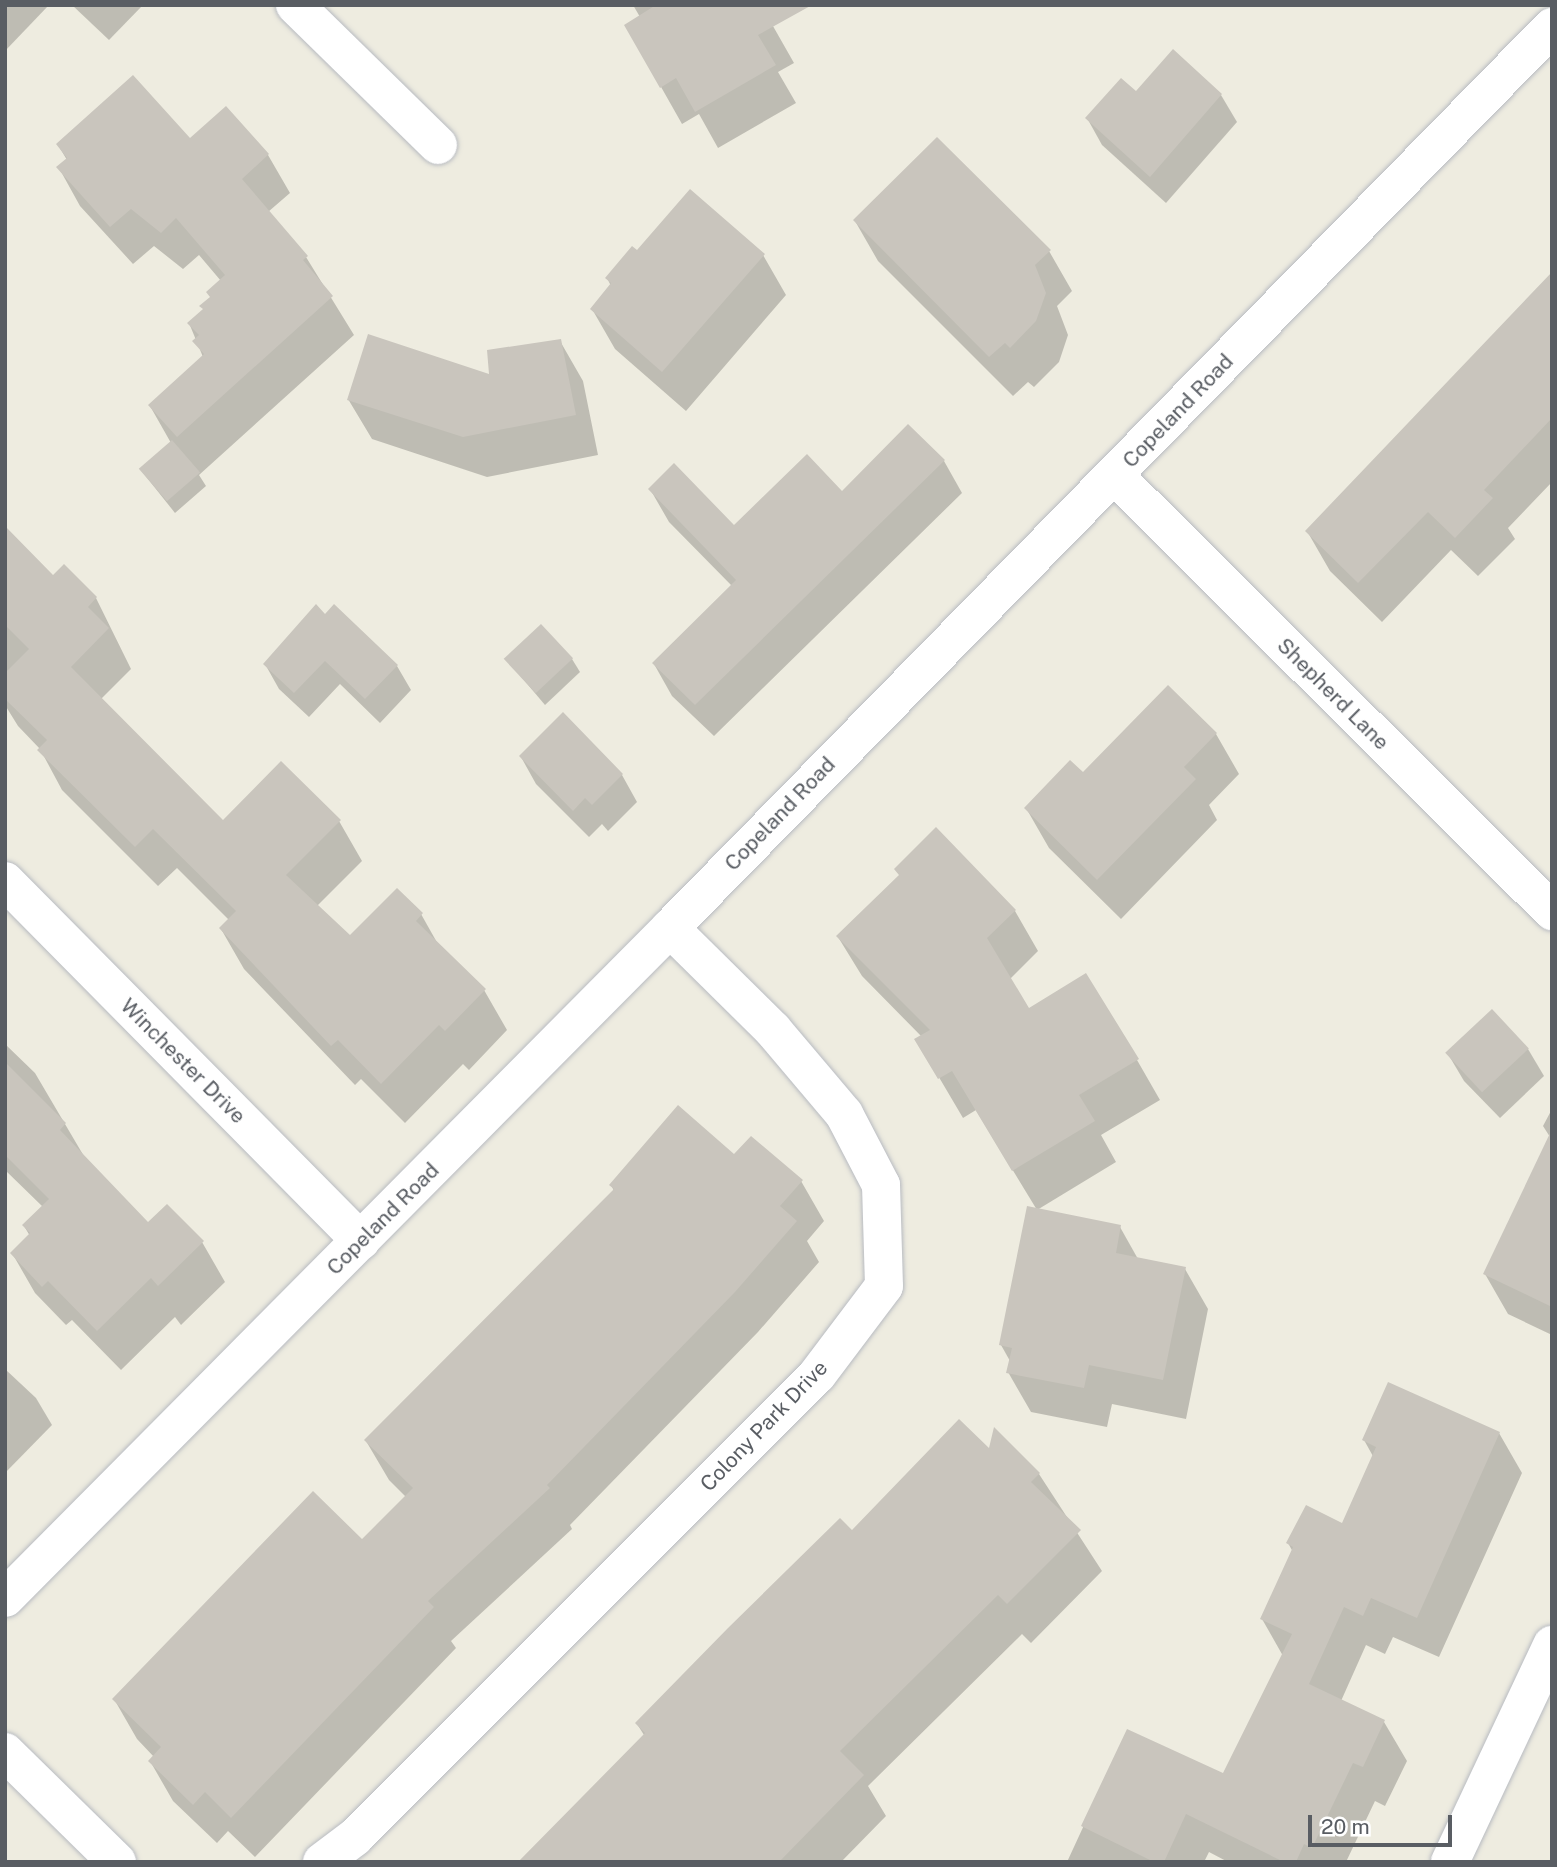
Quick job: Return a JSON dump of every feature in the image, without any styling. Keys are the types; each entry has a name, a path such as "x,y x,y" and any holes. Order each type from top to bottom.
{"street":[{"path":"295,5 438,145"},
{"name":"Copeland Road","path":"5,1598 670,928 1552,27"},
{"name":"Shepherd Lane","path":"1115,476 1552,911"},
{"name":"Winchester Drive","path":"5,881 361,1241"},
{"name":"Colony Park Drive","path":"322,1862 355,1837 817,1375 884,1286 881,1185 845,1114 773,1030 670,928"},
{"path":"1450,1862 1552,1644"},
{"path":"5,1752 117,1862"}],"building":[{"path":"656,5 812,5 758,35 776,65 695,112 676,78 660,88 624,25"},
{"path":"1173,49 1222,94 1150,177 1085,118 1121,78 1136,91"},
{"path":"133,75 190,138 226,106 269,154 242,179 308,256 303,260 333,296 177,437 148,405 204,354 192,341 199,335 187,323 203,309 199,306 210,297 206,292 225,275 176,218 161,233 131,209 110,227 56,167 67,158 56,144"},
{"path":"937,137 1051,250 1035,265 1046,293 1036,321 1010,348 1005,343 989,357 853,220"},
{"path":"690,189 765,254 662,372 590,309 611,283 605,278 632,246 637,250"},
{"path":"1552,272 1552,418 1484,490 1493,498 1455,538 1428,512 1358,583 1305,531"},
{"path":"368,334 489,374 487,350 561,339 576,415 463,437 347,400"},
{"path":"908,424 945,460 695,705 652,663 736,580 648,489 674,463 734,525 807,454 842,491"},
{"path":"172,440 200,472 167,501 139,469"},
{"path":"5,526 53,575 64,564 97,597 88,607 109,628 71,667 223,820 281,761 341,820 286,875 350,935 397,888 423,913 416,921 486,989 445,1031 439,1025 381,1084 338,1040 331,1046 219,928 236,911 153,829 135,847 37,750 47,740 5,699 5,673 29,649 5,625"},
{"path":"316,604 325,614 334,604 398,665 365,699 325,661 294,693 263,664"},
{"path":"541,624 573,658 536,693 504,659"},
{"path":"1168,685 1217,733 1184,767 1196,779 1097,880 1024,808 1070,760 1083,772"},
{"path":"563,712 623,774 592,805 585,798 573,811 519,756"},
{"path":"936,827 1016,910 987,938 1029,1008 1086,973 1139,1059 1079,1095 1095,1121 1012,1171 952,1071 938,1079 914,1039 930,1030 836,936 899,875 894,869"},
{"path":"1492,1009 1529,1048 1482,1092 1445,1053"},
{"path":"5,1062 66,1123 60,1130 148,1222 167,1204 204,1241 158,1286 151,1278 97,1331 48,1281 42,1287 10,1253 30,1233 22,1225 49,1199 5,1155"},
{"path":"678,1105 734,1154 751,1136 803,1180 780,1206 797,1221 735,1292 547,1485 550,1488 428,1601 434,1607 231,1818 205,1792 193,1805 148,1761 161,1747 112,1699 313,1491 362,1539 413,1488 364,1440 614,1189 609,1185"},
{"path":"1552,1129 1552,1307 1483,1274"},
{"path":"1027,1206 1121,1225 1116,1253 1186,1267 1163,1380 1089,1365 1084,1388 1006,1373 1012,1348 999,1345"},
{"path":"1388,1382 1500,1432 1417,1618 1371,1598 1363,1616 1344,1607 1309,1684 1385,1720 1363,1767 1353,1763 1312,1848 1304,1844 1296,1862 1284,1862 1186,1814 1164,1862 1154,1862 1081,1826 1127,1729 1223,1773 1292,1634 1260,1619 1293,1547 1286,1543 1306,1505 1342,1523 1376,1447 1362,1440"},
{"path":"959,1419 989,1448 994,1427 1040,1473 1031,1482 1081,1530 1007,1604 998,1595 840,1751 864,1775 779,1862 518,1862 645,1733 635,1723 728,1628 840,1518 852,1530"}]}
